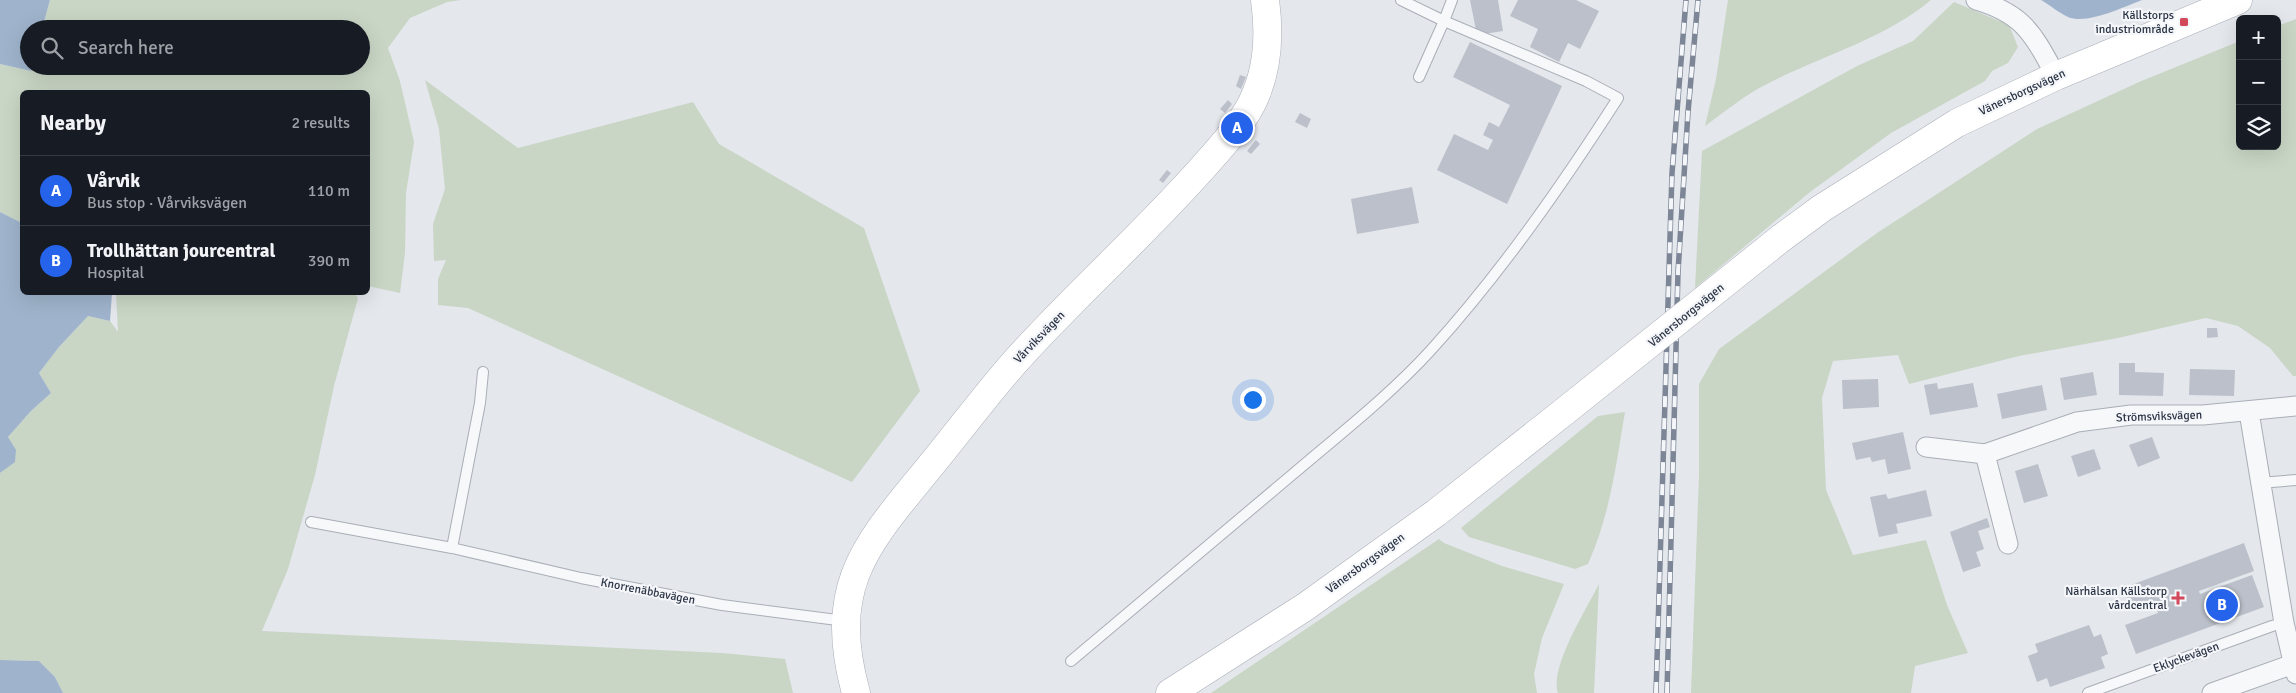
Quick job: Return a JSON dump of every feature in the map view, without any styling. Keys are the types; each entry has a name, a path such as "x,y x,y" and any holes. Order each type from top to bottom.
{"main road":[{"name":"Vårviksvägen","path":"856,693 848,664 846,621 850,584 862,555 898,505 1014,363 1177,197 1241,121 1252,102 1265,65 1268,43 1265,0"},
{"name":"Vänersborgsvägen","path":"1170,693 1336,584 1436,512 1780,239 1822,208 1956,123 2056,76 2238,0"}],"street":[{"path":"1976,0 1993,5 2020,20 2031,32 2056,76"},
{"name":"Strömsviksvägen","path":"1926,447 1984,454 2078,422 2131,415 2203,415 2296,406"},
{"path":"2212,693 2295,669 2292,642 2284,623 2259,483 2249,412"},
{"path":"1984,454 2008,544"}],"lane":[{"path":"1072,661 1348,428 1430,351 1476,298 1593,138 1618,98 1586,81 1444,21 1401,0"},
{"path":"1419,77 1452,0"},
{"path":"452,548 480,403 483,372"},
{"path":"2259,483 2296,480"},
{"name":"Knorrenäbbavägen","path":"311,522 452,548 581,578 712,604 846,621"},
{"name":"Eklyckevägen","path":"2088,693 2284,623"}],"green space":[{"path":"50,0 461,0 447,2 410,18 388,48 400,81 414,142 406,193 405,253 400,293 370,286 370,90 20,90 20,222 0,212 0,64 20,69 20,75 370,75 370,20 44,20"},
{"path":"1728,0 1931,0 1893,26 1872,37 1757,89 1705,126 1716,79"},
{"path":"1954,2 2009,25 2018,47 2008,63 1992,71 1985,81 1891,133 1810,192 1695,288 1702,151 1857,66 1913,41"},
{"path":"2296,19 2296,376 2293,376 2270,348 2238,326 2206,318 2118,338 2019,356 1909,384 1898,355 1833,361 1822,398 1826,490 1853,555 1926,540 1947,605 1968,653 1915,666 1911,693 1691,693 1699,474 1699,384 1719,349 1877,233 2037,129 2139,82 2236,43 2236,150 2281,150 2281,25"},
{"path":"425,80 518,148 693,102 719,144 864,228 920,391 852,482 468,308 438,305 438,279 446,260 434,261 433,224 445,189 439,129"},
{"path":"116,295 356,295 358,298 334,386 315,475 288,569 262,631 722,653 785,659 793,693 63,693 55,677 39,661 0,660 0,473 2,472 8,437 31,411 51,393 39,373 59,347 88,316 110,321 118,332"},
{"path":"1625,412 1607,508 1596,546 1588,564 1575,569 1469,537 1461,528 1598,416"},
{"path":"1439,539 1444,543 1502,566 1564,584 1542,638 1534,674 1537,693 1211,693"},
{"path":"1599,584 1594,693 1558,693 1559,669 1564,654 1578,622"}],"water":[{"path":"0,0 50,0 44,20 20,20 20,69 0,64"},
{"path":"2041,0 2142,0 2095,17 2076,19 2068,17"},
{"path":"0,212 20,222 20,295 112,295 110,321 88,316 59,347 39,373 51,393 31,411 8,437 16,450 15,462 0,473"},
{"path":"0,660 39,661 55,677 63,693 0,693"}],"building":[{"path":"1470,0 1498,0 1503,31 1484,34 1476,30"},
{"path":"1518,0 1576,0 1599,11 1580,49 1568,43 1559,62 1530,47 1538,29 1510,16"},
{"path":"1470,42 1562,86 1507,204 1437,170 1454,134 1488,150 1493,140 1483,135 1489,122 1499,127 1510,105 1453,77"},
{"path":"1240,75 1246,77 1241,89 1236,86"},
{"path":"1228,100 1232,104 1225,113 1220,109"},
{"path":"1300,113 1311,119 1307,128 1295,122"},
{"path":"1256,140 1260,144 1251,154 1247,151"},
{"path":"1167,170 1171,173 1163,183 1159,180"},
{"path":"1412,187 1419,223 1357,234 1351,199"},
{"path":"2207,328 2217,328 2218,337 2207,338"},
{"path":"2119,363 2135,363 2135,372 2164,373 2163,396 2119,395"},
{"path":"2190,369 2235,370 2234,396 2189,395"},
{"path":"2093,372 2097,395 2064,400 2060,378"},
{"path":"1878,379 1879,407 1843,409 1842,380"},
{"path":"1937,383 1938,389 1973,383 1978,407 1930,415 1924,385"},
{"path":"2042,385 2047,410 2002,419 1997,394"},
{"path":"1903,432 1911,469 1888,474 1885,459 1872,462 1870,457 1856,460 1852,443"},
{"path":"2152,437 2160,458 2138,467 2129,445"},
{"path":"2094,449 2101,469 2078,477 2071,456"},
{"path":"2038,464 2048,496 2024,503 2015,471"},
{"path":"1926,490 1932,516 1896,524 1898,533 1879,537 1870,497 1886,494 1888,499"},
{"path":"1987,518 1990,527 1978,531 1984,549 1976,552 1981,566 1963,572 1950,532"},
{"path":"2244,543 2254,571 2199,591 2200,594 2252,575 2264,607 2136,654 2125,625 2158,613 2155,603 2132,611 2123,588"},
{"path":"2089,625 2094,637 2101,634 2108,654 2101,657 2105,668 2050,687 2047,678 2037,682 2028,656 2038,652 2035,644"}],"railway":[{"path":"1656,693 1672,173 1686,0"},
{"path":"1667,693 1678,272 1688,112 1698,0"}],"place":[{"name":"Källstorps industriområde","path":"2184,22"},
{"name":"Vårvik","path":"1237,128"},
{"name":"Närhälsan Källstorp vårdcentral","path":"2178,598"},
{"name":"Trollhättan jourcentral","path":"2222,605"}]}
